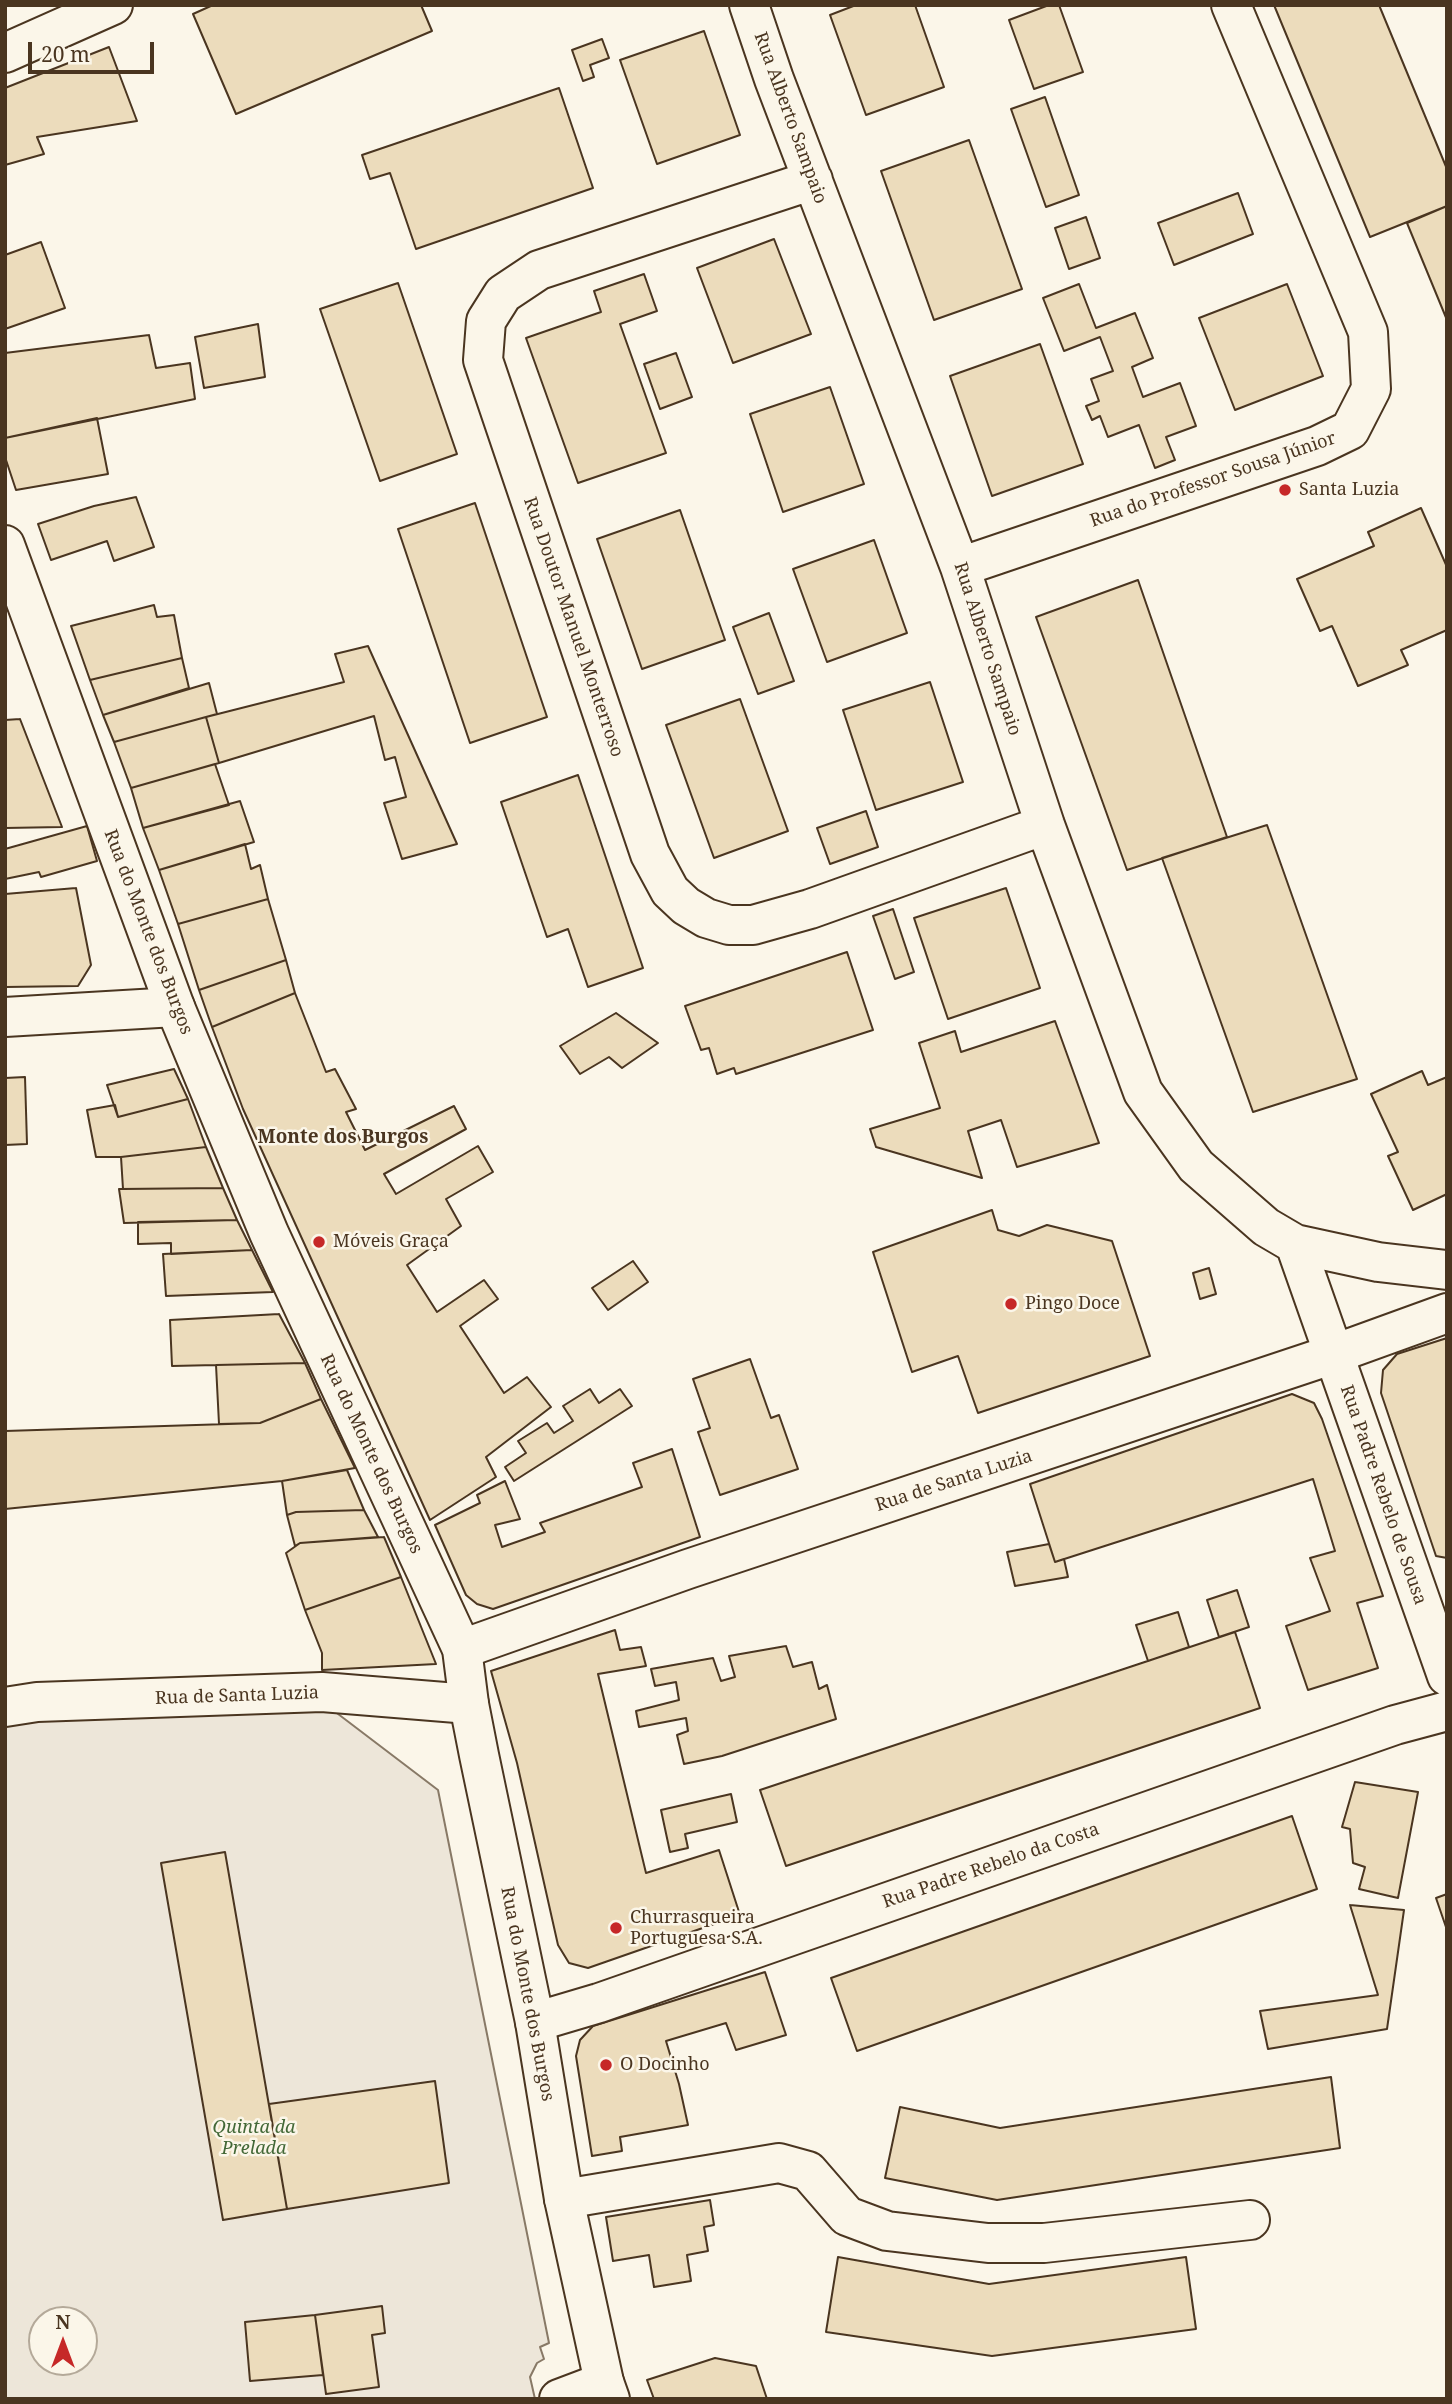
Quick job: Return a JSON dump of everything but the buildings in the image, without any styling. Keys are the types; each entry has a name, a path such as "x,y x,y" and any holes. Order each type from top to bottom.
{"street":[{"path":"5,53 113,5"},
{"name":"Rua Alberto Sampaio","path":"749,5 774,79 960,567 1045,825 1143,1092 1196,1166 1266,1227 1295,1244 1378,1262 1447,1270"},
{"name":"Rua do Professor Sousa Júnior","path":"960,567 1317,446 1350,430 1371,389 1368,332 1231,5"},
{"name":"Rua Doutor Manuel Monterroso","path":"813,180 539,270 503,294 486,321 483,360 650,853 670,891 686,906 706,918 729,925 753,925 810,909 1045,825"},
{"name":"Rua do Monte dos Burgos","path":"5,545 175,1007 269,1233 462,1649 469,1704 535,2022 564,2199 607,2391"},
{"path":"5,1017 175,1007"},
{"path":"1295,1244 1334,1354"},
{"name":"Rua de Santa Luzia","path":"462,1649 688,1569 1334,1354 1447,1313"},
{"name":"Rua Padre Rebelo de Sousa","path":"1334,1354 1447,1676"},
{"name":"Rua de Santa Luzia","path":"5,1707 37,1702 322,1692 469,1704"},
{"name":"Rua Padre Rebelo da Costa","path":"535,2022 599,2003 1395,1725 1447,1711"},
{"path":"564,2199 779,2163 808,2171 847,2216 887,2231 988,2243 1044,2244 1250,2220"},
{"path":"559,2399 607,2391"}],"green space":[{"name":"Quinta da Prelada","path":"321,1701 438,1790 549,2343 540,2347 544,2359 537,2363 530,2377 535,2399 5,2399 5,1719"}],"place":[{"name":"Santa Luzia","path":"1285,490"},
{"name":"Móveis Graça","path":"319,1242"},
{"name":"Pingo Doce","path":"1011,1304"},
{"name":"Churrasqueira Portuguesa S.A.","path":"616,1928"},
{"name":"O Docinho","path":"606,2065"}],"district":[{"name":"Monte dos Burgos","path":"343,1138"}]}
